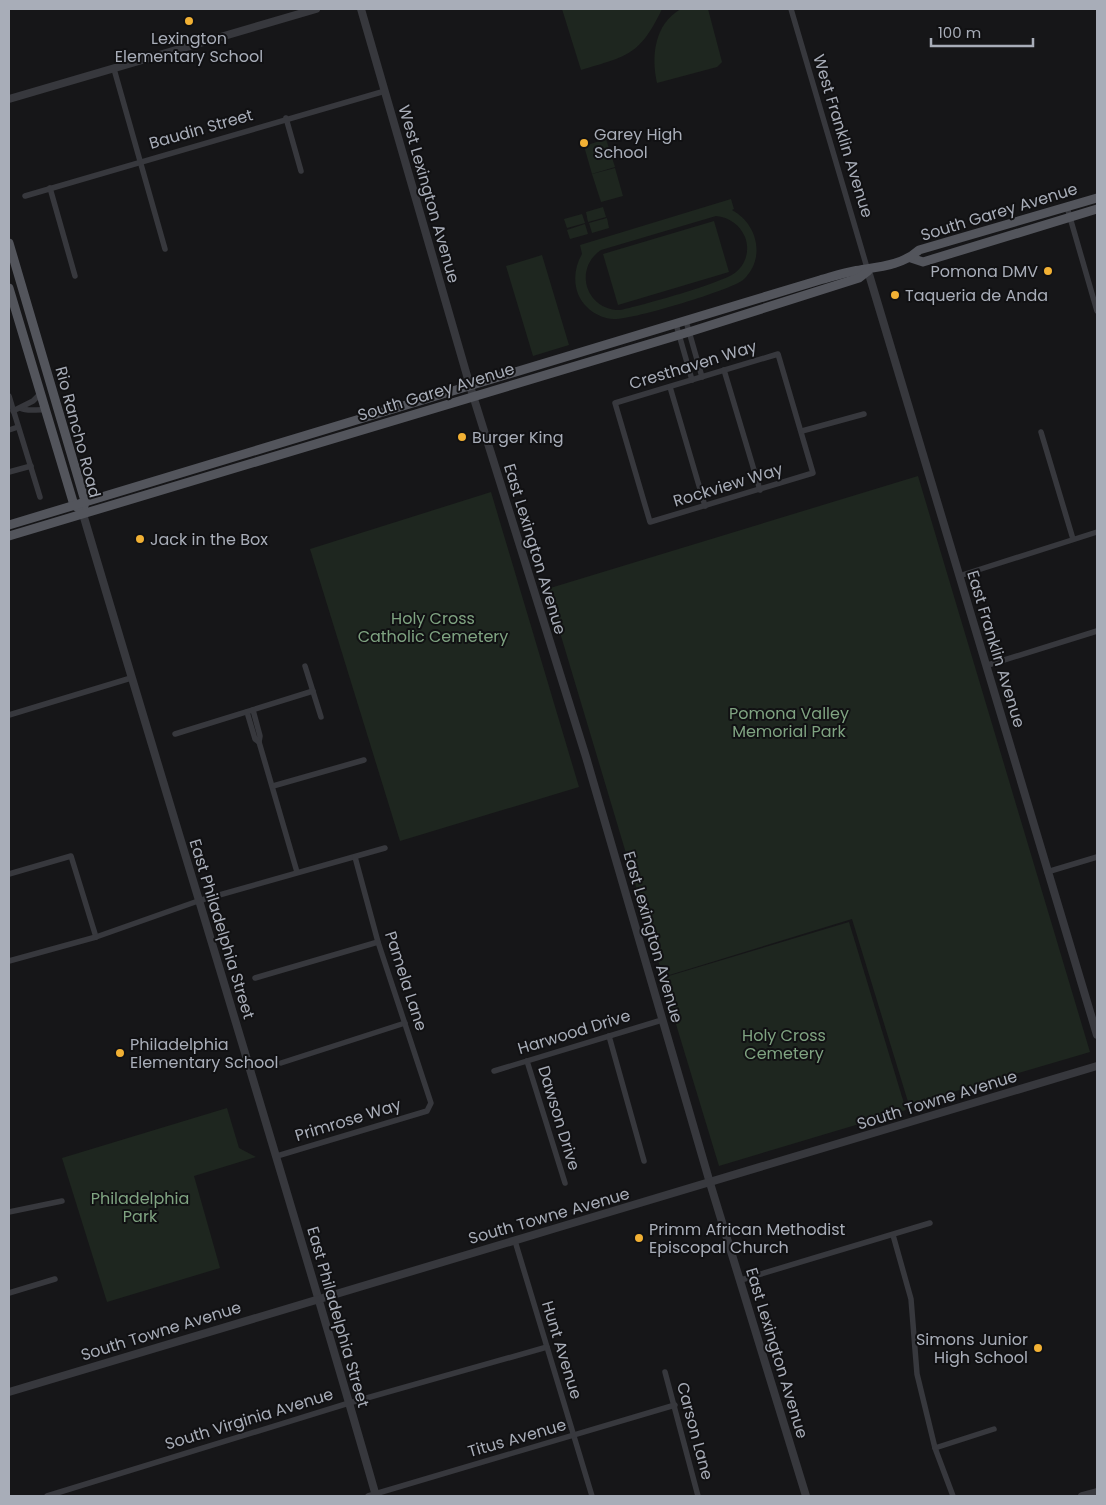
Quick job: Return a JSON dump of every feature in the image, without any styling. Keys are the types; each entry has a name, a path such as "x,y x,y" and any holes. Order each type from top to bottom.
{"main road":[{"name":"South Garey Avenue","path":"9,524 828,278 856,271 868,271 912,258 919,250 1097,198"},
{"name":"South Garey Avenue","path":"912,258 923,262 1097,209"},
{"name":"Rio Rancho Road","path":"9,243 85,501 83,514"},
{"name":"South Garey Avenue","path":"9,536 689,332 859,278 868,271"},
{"name":"Rio Rancho Road","path":"9,287 74,505 83,514"},
{"path":"21,329 32,325"},
{"path":"33,372 42,381 46,396 56,402"},
{"path":"220,461 223,472"}],"street":[{"path":"9,99 316,9"},
{"name":"West Lexington Avenue","path":"360,9 470,386"},
{"name":"West Franklin Avenue","path":"790,9 868,271"},
{"path":"114,69 165,250"},
{"name":"Baudin Street","path":"25,196 286,118 385,91"},
{"path":"286,118 301,172"},
{"path":"50,188 75,276"},
{"path":"1067,207 1097,311"},
{"name":"East Franklin Avenue","path":"868,271 959,576 988,665 1047,872 1097,1035"},
{"path":"9,287 20,283"},
{"path":"686,321 702,377"},
{"path":"676,324 692,380"},
{"name":"Cresthaven Way","path":"650,522 615,403 778,354 802,431"},
{"path":"724,370 760,490"},
{"name":"East Lexington Avenue","path":"470,386 586,756 710,1183 806,1496"},
{"path":"670,387 705,506"},
{"path":"14,411 40,394"},
{"path":"9,396 40,497"},
{"path":"20,408 26,411 35,408 45,410"},
{"path":"802,431 864,414"},
{"path":"9,430 18,427"},
{"name":"Rockview Way","path":"650,522 814,473 802,431"},
{"path":"1041,432 1073,539"},
{"path":"9,472 31,466"},
{"name":"East Philadelphia Street","path":"83,514 198,901 278,1156 349,1403 373,1495"},
{"path":"959,576 1097,532"},
{"path":"988,665 1097,631"},
{"path":"305,666 321,717"},
{"path":"9,715 131,678"},
{"path":"175,734 313,691"},
{"path":"250,711 255,739 259,742 273,786 297,872"},
{"path":"273,786 364,760"},
{"path":"9,961 96,937 198,901 385,848"},
{"path":"9,874 71,856 96,937"},
{"name":"Pamela Lane","path":"355,857 378,942 431,1103 427,1111"},
{"path":"1047,872 1097,857"},
{"path":"255,978 378,942"},
{"name":"Harwood Drive","path":"494,1071 662,1020"},
{"path":"281,1062 405,1023"},
{"path":"609,1036 644,1161"},
{"name":"Dawson Drive","path":"527,1061 565,1183"},
{"name":"South Towne Avenue","path":"9,1392 317,1297 515,1241 1097,1066"},
{"name":"Primrose Way","path":"278,1156 427,1111"},
{"path":"9,1212 62,1201"},
{"path":"741,1280 930,1223"},
{"path":"892,1235 911,1299 917,1374 935,1448 954,1496"},
{"name":"Hunt Avenue","path":"515,1241 592,1496"},
{"path":"9,1293 55,1279"},
{"name":"South Virginia Avenue","path":"47,1496 349,1403 547,1346"},
{"name":"Carson Lane","path":"665,1372 698,1496"},
{"name":"Titus Avenue","path":"373,1495 675,1405"},
{"path":"935,1448 994,1429"},
{"path":"1082,1496 1097,1492"}],"green space":[{"path":"562,9 662,9 647,36 639,45 621,57 581,70"},
{"path":"681,9 708,9 722,62 717,67 657,83 654,63 660,32 672,15"},
{"path":"606,139 615,167 592,174 584,146"},
{"path":"615,168 623,196 601,202 592,174"},
{"path":"731,199 734,209 732,210 741,216 753,233 756,242 756,252 755,262 750,272 735,285 658,310 613,319 602,317 592,311 584,304 578,294 575,278 576,268 582,254 580,245","holes":["716,216 737,225 745,237 746,256 736,272 699,288 620,310 608,308 592,296 587,287 587,267 592,258 601,250"]},
{"path":"603,207 606,217 588,222 586,212"},
{"path":"582,214 585,223 567,228 564,219"},
{"path":"607,218 609,228 592,233 589,223"},
{"path":"714,221 729,272 618,305 603,254"},
{"path":"585,224 588,234 570,239 567,230"},
{"path":"542,255 569,345 533,356 506,266"},
{"name":"Pomona Valley Memorial Park","path":"918,476 1090,1052 909,1105 852,919 663,977 547,589"},
{"name":"Holy Cross Catholic Cemetery","path":"491,492 579,787 400,841 310,549"},
{"name":"Holy Cross Cemetery","path":"849,922 906,1110 719,1166 662,978"},
{"name":"Philadelphia Park","path":"227,1108 239,1148 256,1157 194,1176 220,1268 107,1302 62,1158"}],"place":[{"name":"Lexington Elementary School","path":"189,21"},
{"name":"Garey High School","path":"584,143"},
{"name":"Pomona DMV","path":"1048,271"},
{"name":"Taqueria de Anda","path":"895,295"},
{"name":"Burger King","path":"462,437"},
{"name":"Jack in the Box","path":"140,539"},
{"name":"Philadelphia Elementary School","path":"120,1053"},
{"name":"Primm African Methodist Episcopal Church","path":"639,1238"},
{"name":"Simons Junior High School","path":"1038,1348"}]}
